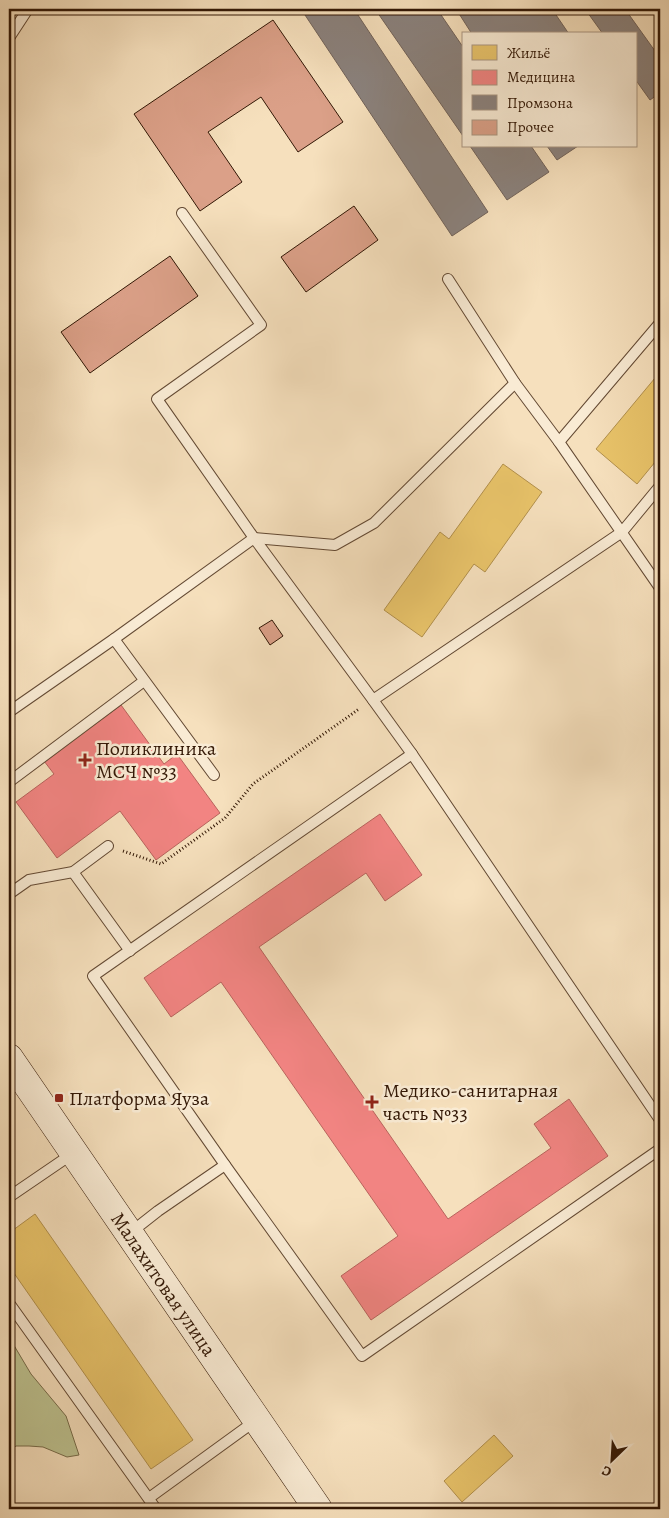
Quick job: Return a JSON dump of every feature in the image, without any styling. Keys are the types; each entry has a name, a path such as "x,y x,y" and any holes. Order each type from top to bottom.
{"street":[{"name":"Малахитовая улица","path":"9,1058 19,1086 74,1153 318,1509"}],"lane":[{"path":"9,38 28,9"},
{"path":"182,213 261,325 157,400 254,538 412,754 660,1120"},
{"path":"448,279 515,383 559,442 660,588"},
{"path":"559,442 660,323"},
{"path":"9,712 114,640 254,538 335,545 374,523 515,383"},
{"path":"373,700 622,532 660,486"},
{"path":"114,640 214,775"},
{"path":"9,782 144,681"},
{"path":"412,754 93,976 362,1356 660,1149"},
{"path":"9,894 29,880 73,872 108,846"},
{"path":"73,872 130,950"},
{"path":"9,1197 74,1153"},
{"path":"129,1233 225,1165"},
{"path":"9,1303 156,1509"},
{"path":"149,1498 257,1420"}],"path":[{"path":"108,846 161,864 225,818 252,784 373,700"}],"green space":[{"path":"9,1337 31,1374 66,1416 79,1455 67,1457 43,1447 29,1446 16,1446 9,1451"}],"building: Жильё":[{"path":"660,372 660,456 637,484 596,449"},
{"path":"503,464 542,492 485,572 474,564 422,637 384,610 440,532 449,539"},
{"path":"35,1214 193,1440 151,1469 9,1266 9,1233"},
{"path":"494,1435 513,1456 462,1502 444,1481"}],"building: Медицина":[{"path":"121,705 164,764 177,754 220,813 156,860 120,811 57,858 16,802 54,774 44,761"},
{"path":"380,814 422,875 385,901 366,873 259,947 448,1219 551,1148 534,1124 569,1099 608,1156 371,1320 341,1276 398,1236 221,982 171,1017 144,978"}],"building: Промзона":[{"path":"301,9 354,9 488,212 452,236"},
{"path":"375,9 437,9 462,46 462,135"},
{"path":"456,9 552,9 568,32 471,32"},
{"path":"585,9 625,9 660,58 660,93 650,100 636,80 636,32 602,32"},
{"path":"471,148 532,148 549,172 507,200"},
{"path":"548,148 575,148 557,160"}],"building: Прочее":[{"path":"273,20 343,122 298,152 261,97 208,132 242,182 200,211 134,114"},
{"path":"354,206 378,240 306,292 281,257"},
{"path":"170,256 198,296 90,373 61,332"},
{"path":"272,620 283,636 270,645 259,628"}],"place":[{"name":"Поликлиника МСЧ №33","path":"85,760"},
{"name":"Платформа Яуза","path":"59,1098"},
{"name":"Медико-санитарная часть №33","path":"372,1102"}]}
